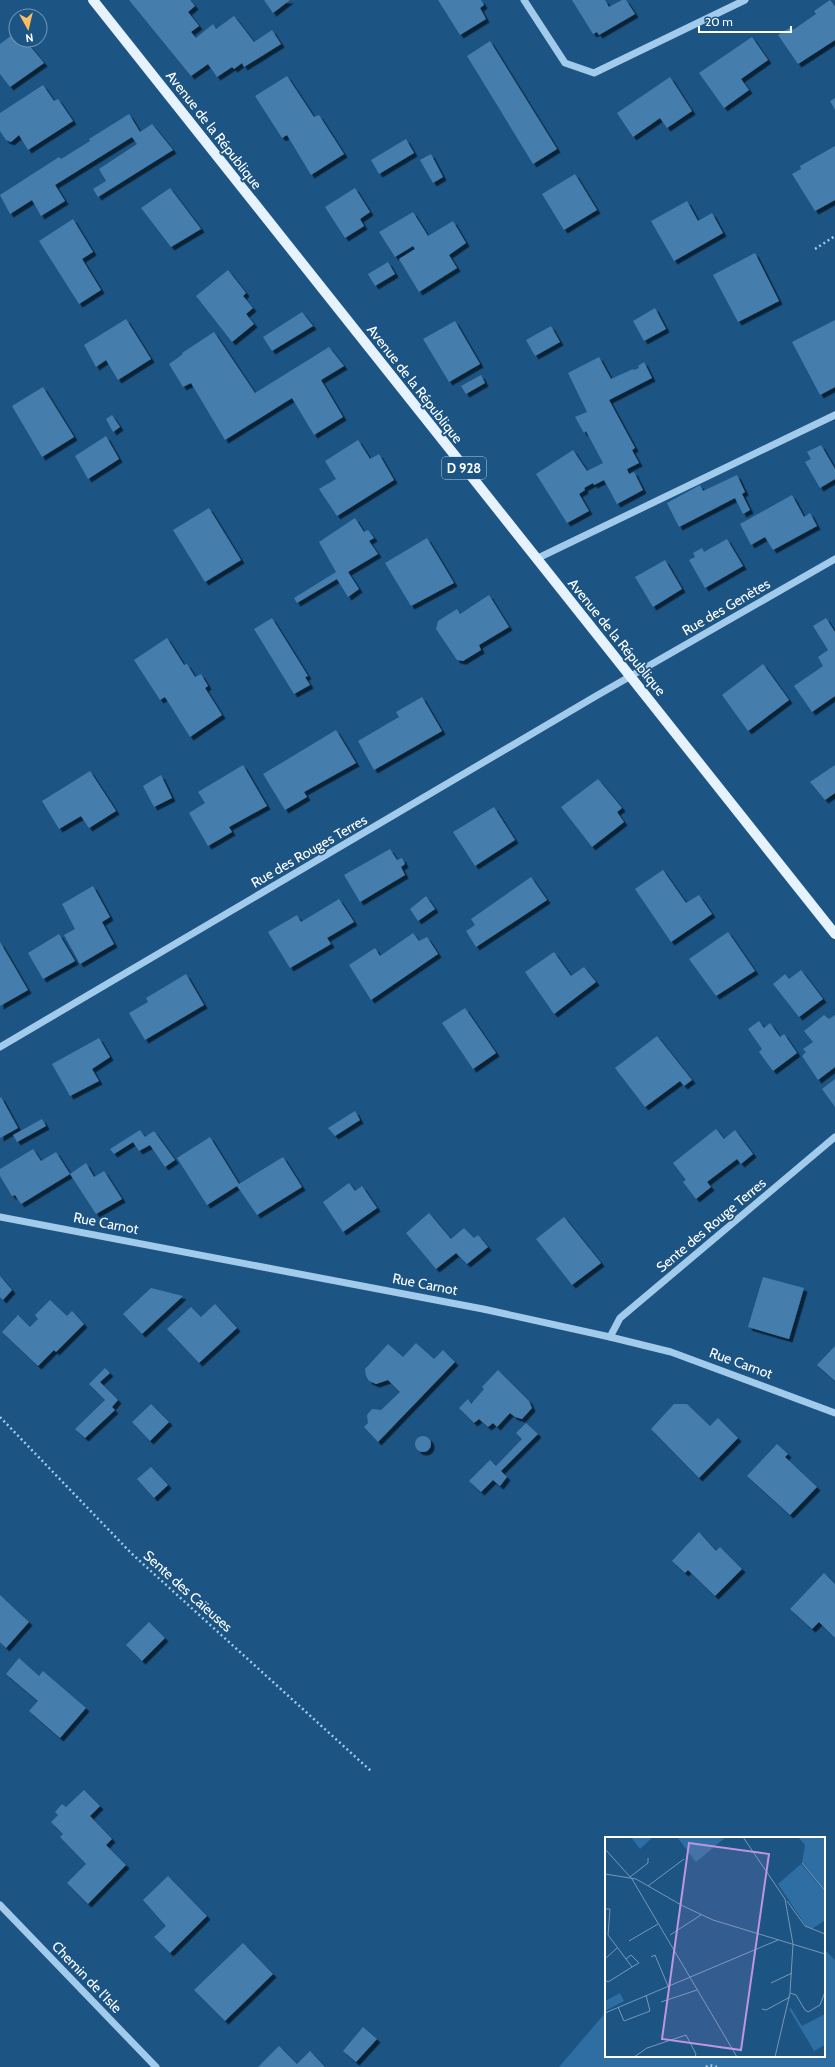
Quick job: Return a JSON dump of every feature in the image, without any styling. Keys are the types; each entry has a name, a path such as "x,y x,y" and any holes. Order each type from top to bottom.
{"main road":[{"name":"Avenue de la République","path":"93,0 835,934"}],"street":[{"path":"524,0 565,63 594,73 745,0"},
{"path":"536,559 835,415"},
{"name":"Rue des Genètes","path":"630,677 835,559"},
{"name":"Rue des Rouges Terres","path":"0,1047 630,677"},
{"name":"Sente des Rouge Terres","path":"610,1337 620,1318 835,1137"},
{"name":"Rue Carnot","path":"0,1217 467,1306 610,1337 671,1352 835,1413"},
{"name":"Chemin de l’Isle","path":"0,1905 156,2067"}],"path":[{"path":"815,249 835,236"},
{"name":"Sente des Caïeuses","path":"0,1417 131,1553 371,1771"},
{"path":"706,2067 709,2065 717,2067"}],"shaded area":[{"path":"825,1950 835,1960 835,2067 559,2067 605,2013 605,2057 825,2057"}],"building":[{"path":"129,0 190,0 195,6 188,12 199,26 191,32 196,38 213,24 216,29 234,16 254,42 272,30 281,44 244,67 242,63 234,69 232,67 217,77 208,64 191,76"},
{"path":"264,0 290,0 273,13"},
{"path":"438,0 481,0 484,5 480,8 486,19 460,35"},
{"path":"572,0 605,0 609,7 622,0 626,0 635,14 599,35 597,32 593,34"},
{"path":"830,0 835,6 835,40 798,64 778,35 791,27 793,30 816,14 814,11"},
{"path":"752,37 768,60 741,79 749,90 724,108 699,73"},
{"path":"8,38 8,48 32,48 44,63 10,87 0,74 0,44"},
{"path":"490,41 557,149 533,164 467,56"},
{"path":"287,76 314,117 319,115 344,154 311,175 287,135 282,138 255,96"},
{"path":"670,77 692,111 667,128 660,118 633,137 617,113"},
{"path":"43,85 54,101 58,99 73,121 28,150 19,135 11,142 6,140 0,131 0,113"},
{"path":"835,98 835,110 830,101"},
{"path":"129,114 140,132 152,124 173,150 98,197 93,189 106,181 99,169 137,144 132,137 55,185 65,201 41,216 32,200 10,214 0,195 59,157 61,159 90,141 89,139"},
{"path":"406,139 414,153 379,174 371,160"},
{"path":"835,146 835,200 815,211 792,174 801,169 800,166"},
{"path":"431,154 443,177 433,183 420,160"},
{"path":"575,174 597,210 564,230 542,194"},
{"path":"170,188 201,229 171,247 141,208"},
{"path":"355,188 370,212 360,219 364,226 345,238 325,207"},
{"path":"687,201 698,221 712,213 723,233 674,261 651,221"},
{"path":"413,212 428,236 453,221 466,243 449,255 457,268 419,292 399,259 415,249 413,246 395,257 379,232"},
{"path":"73,219 93,252 82,259 101,290 79,304 39,241"},
{"path":"755,253 779,301 738,322 713,275"},
{"path":"388,262 395,274 375,286 368,274"},
{"path":"228,270 246,293 243,296 253,308 246,314 254,324 232,342 196,296"},
{"path":"655,308 666,329 644,341 633,321"},
{"path":"302,312 313,326 272,351 263,337"},
{"path":"126,319 151,359 118,380 106,360 96,367 84,345"},
{"path":"835,320 835,387 820,395 792,342"},
{"path":"455,321 480,364 449,382 423,339"},
{"path":"551,326 560,342 535,356 526,340"},
{"path":"214,332 255,393 329,347 344,366 321,380 343,417 314,435 292,398 225,440 191,383 183,387 169,364 183,354 182,353"},
{"path":"599,357 611,379 633,369 639,368 638,366 644,362 652,378 609,400 635,448 632,450 639,463 627,469 629,474 634,472 643,490 617,504 604,480 594,485 593,483 584,488 585,490 579,494 589,511 567,523 536,474 573,450 587,471 603,463 586,431 584,433 575,417 587,412 568,373"},
{"path":"481,375 485,383 466,394 461,386"},
{"path":"43,387 74,437 42,457 12,406"},
{"path":"112,415 120,427 113,432 106,419"},
{"path":"106,436 119,459 88,479 75,456"},
{"path":"358,440 370,459 379,454 394,480 337,516 319,489 336,479 325,461"},
{"path":"821,445 835,469 835,479 820,488 805,462 811,459 807,452"},
{"path":"737,475 745,492 742,494 750,510 743,514 735,498 679,527 667,503 700,485 703,491"},
{"path":"792,495 804,517 810,513 817,526 773,550 765,537 751,545 740,524"},
{"path":"209,508 241,560 205,582 173,530"},
{"path":"355,518 364,532 368,530 374,538 369,541 378,554 348,572 359,589 348,597 337,579 297,603 294,598 336,572 319,542"},
{"path":"427,538 454,583 411,606 385,563"},
{"path":"727,539 743,566 705,588 689,560 695,557 693,553 702,548 704,552"},
{"path":"665,560 682,589 653,607 635,577"},
{"path":"489,595 509,627 479,645 481,650 463,661 457,660 436,629 438,621 457,609 460,614"},
{"path":"272,618 308,676 305,677 310,685 294,694 254,629"},
{"path":"826,618 835,632 835,696 812,712 794,686 823,666 818,657 828,650 813,626"},
{"path":"167,638 184,665 187,664 195,677 201,674 208,686 205,688 222,715 190,737 165,697 160,700 134,660"},
{"path":"763,664 789,700 748,731 722,695"},
{"path":"422,697 442,731 374,770 358,741 399,717 396,712"},
{"path":"336,730 356,763 304,792 307,797 285,810 263,774"},
{"path":"243,765 267,806 229,827 232,832 208,846 189,813 205,803 198,792"},
{"path":"835,765 835,793 825,800 810,782"},
{"path":"90,771 116,811 89,828 81,816 59,829 42,801"},
{"path":"161,775 172,798 154,807 143,786"},
{"path":"598,779 622,808 617,812 624,822 592,847 561,807"},
{"path":"494,807 515,840 475,866 453,832"},
{"path":"390,849 397,860 402,858 405,864 401,867 405,875 360,902 344,875"},
{"path":"663,870 686,903 699,895 712,914 671,942 635,889"},
{"path":"531,877 547,900 476,947 466,931 475,925 471,919"},
{"path":"93,886 110,917 102,922 114,944 80,964 64,935 75,929 62,904"},
{"path":"426,896 435,909 418,921 410,909"},
{"path":"339,899 354,922 327,938 331,944 290,968 268,932 297,915 301,922"},
{"path":"728,932 755,971 716,996 689,959"},
{"path":"413,933 419,941 427,937 438,954 371,1000 349,965 375,948 380,956"},
{"path":"59,934 75,961 43,979 28,953"},
{"path":"0,942 28,990 0,1006"},
{"path":"554,952 571,976 584,967 596,982 554,1014 525,972"},
{"path":"801,970 823,999 799,1017 773,984 785,974 789,979"},
{"path":"186,974 204,1005 145,1040 129,1013 148,1002 146,998"},
{"path":"465,1008 496,1053 473,1069 442,1023"},
{"path":"824,1015 829,1019 835,1015 835,1067 818,1080 802,1056 806,1052 803,1049 813,1042 804,1031"},
{"path":"759,1021 764,1028 770,1023 780,1037 784,1034 797,1053 773,1071 759,1052 762,1049 748,1029"},
{"path":"657,1036 692,1080 684,1086 680,1081 645,1107 615,1068"},
{"path":"99,1038 110,1057 92,1069 99,1081 70,1096 52,1064"},
{"path":"835,1079 835,1107 822,1089"},
{"path":"1,1097 18,1128 0,1138 0,1098"},
{"path":"355,1111 360,1120 335,1136 328,1128"},
{"path":"42,1119 46,1126 17,1142 13,1135"},
{"path":"716,1129 724,1139 735,1130 753,1154 741,1164 737,1159 707,1182 711,1187 696,1199 683,1182 686,1180 673,1163"},
{"path":"140,1130 145,1137 154,1131 175,1160 165,1167 150,1145 139,1151 133,1142 114,1154 110,1149"},
{"path":"210,1137 239,1184 283,1157 302,1187 257,1215 237,1186 207,1205 177,1158"},
{"path":"33,1149 41,1161 56,1152 70,1174 21,1204 15,1195 12,1196 0,1176 0,1169"},
{"path":"86,1163 94,1177 104,1171 122,1199 96,1214 70,1174"},
{"path":"349,1183 355,1191 362,1186 377,1208 343,1232 323,1202"},
{"path":"429,1213 451,1239 464,1228 474,1238 478,1235 488,1247 467,1264 456,1253 436,1269 406,1233"},
{"path":"564,1217 601,1263 572,1285 536,1239"},
{"path":"0,1276 12,1290 3,1300 0,1297"},
{"path":"763,1277 804,1288 789,1339 748,1327"},
{"path":"151,1288 183,1296 142,1334 123,1314"},
{"path":"50,1300 67,1316 72,1311 84,1324 56,1352 54,1350 38,1366 2,1332 18,1315 30,1327 38,1319 35,1315"},
{"path":"215,1304 237,1328 199,1363 167,1329 191,1307 201,1317"},
{"path":"416,1343 434,1359 443,1350 455,1362 378,1442 364,1427 368,1423 367,1415 372,1409 381,1410 400,1392 388,1380 376,1384 369,1381 366,1376 365,1369 388,1344 403,1357"},
{"path":"835,1346 835,1381 817,1365"},
{"path":"105,1368 110,1373 100,1382 118,1400 112,1407 115,1410 85,1438 75,1429 105,1400 89,1384"},
{"path":"498,1370 529,1401 532,1408 522,1419 515,1417 510,1413 497,1427 493,1423 488,1427 479,1419 474,1423 459,1408 468,1399 471,1404 484,1389 482,1387"},
{"path":"151,1404 169,1422 150,1441 132,1422"},
{"path":"674,1404 687,1404 710,1426 718,1418 738,1438 699,1478 651,1429"},
{"path":"526,1423 538,1434 501,1471 507,1477 500,1486 493,1480 481,1492 469,1481 490,1460 496,1466 522,1439 516,1433"},
{"path":"423,1436 429,1438 431,1444 429,1450 423,1452 417,1450 415,1444 417,1438"},
{"path":"777,1444 788,1454 785,1457 817,1487 790,1515 747,1476"},
{"path":"151,1467 168,1485 154,1498 137,1479"},
{"path":"699,1532 716,1551 720,1547 742,1569 715,1596 688,1570 685,1573 672,1561"},
{"path":"824,1573 835,1584 835,1638 819,1622 812,1629 790,1609"},
{"path":"0,1595 29,1622 6,1648 0,1642"},
{"path":"149,1622 165,1638 142,1661 126,1645"},
{"path":"19,1658 39,1676 43,1671 86,1708 60,1738 29,1711 38,1701 6,1674"},
{"path":"84,1790 100,1806 90,1816 112,1839 106,1845 126,1865 88,1904 67,1883 86,1864 60,1837 63,1834 51,1822 58,1815 55,1812 62,1804 66,1807"},
{"path":"168,1876 207,1916 170,1953 154,1937 166,1926 143,1900"},
{"path":"243,1943 273,1974 225,2021 194,1990"},
{"path":"363,2027 377,2039 356,2062 343,2051"},
{"path":"279,2046 297,2064 310,2051 325,2067 258,2067"}]}
